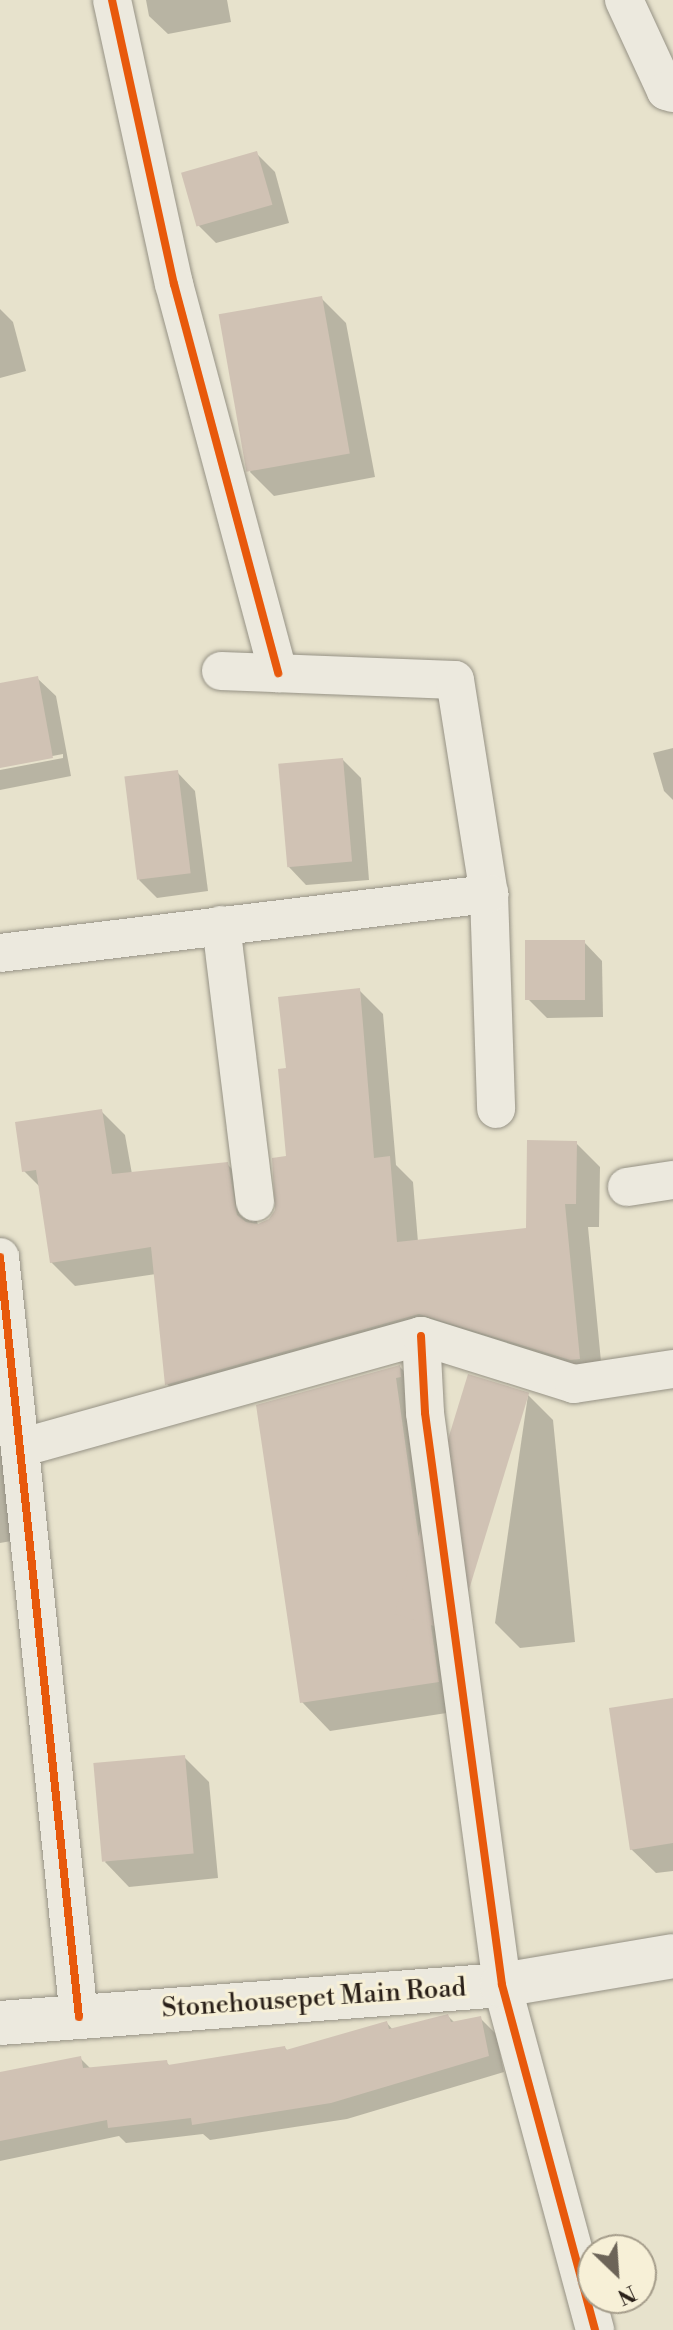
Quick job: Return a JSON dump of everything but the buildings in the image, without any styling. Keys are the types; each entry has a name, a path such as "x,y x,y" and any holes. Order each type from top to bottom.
{"main road":[{"name":"Stonehousepet Main Road","path":"0,2023 502,1985 673,1956"}],"street":[{"path":"112,0 174,284 278,673"},
{"path":"624,0 666,91 673,93"},
{"path":"221,671 455,680 489,894 496,1109"},
{"path":"0,953 489,894"},
{"path":"221,925 255,1202"},
{"path":"627,1187 673,1180"},
{"path":"0,1257 79,2017"},
{"path":"20,1448 421,1336 574,1384 673,1369"},
{"path":"421,1336 425,1413 502,1985 595,2330"}],"cycle path":[{"path":"112,0 174,284 278,673"},
{"path":"0,1257 79,2017"},
{"path":"421,1336 425,1413 502,1985 595,2330"}]}
